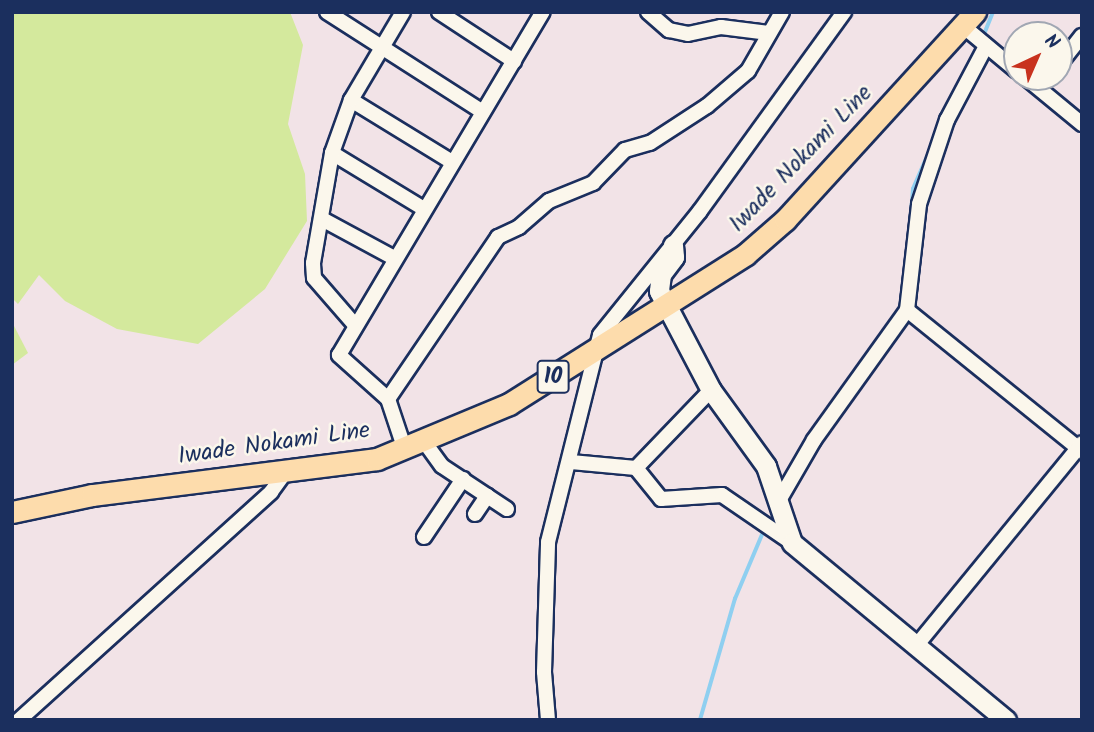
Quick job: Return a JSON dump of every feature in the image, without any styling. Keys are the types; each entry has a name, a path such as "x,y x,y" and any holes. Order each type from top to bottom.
{"main road":[{"name":"Iwade Nokami Line","path":"12,512 92,495 377,459 509,404 597,347 711,280 785,220 966,18"}],"street":[{"path":"327,12 381,50 483,112"},
{"path":"354,324 314,278 332,153 351,100 403,12"},
{"path":"439,12 514,61"},
{"path":"507,509 442,466 413,443 388,399 339,355 354,324 544,12"},
{"path":"648,12 669,30 688,34 722,27 769,33"},
{"path":"388,399 498,237 549,201 593,183 625,150 650,143 707,106 748,71 782,12"},
{"path":"548,720 544,672 548,542 571,462 600,335 673,245 844,12"},
{"path":"966,18 986,46 1003,60"},
{"path":"777,504 814,440 907,310 919,204 947,120 986,46"},
{"path":"1042,91 1082,124"},
{"path":"351,100 453,162"},
{"path":"332,153 424,209"},
{"path":"322,219 394,258"},
{"path":"673,245 674,257 661,274 659,291 711,390 766,466 792,543"},
{"path":"907,310 1080,447 916,646"},
{"path":"636,468 711,390"},
{"path":"571,462 636,468 661,499 722,495 792,543 1006,720"},
{"path":"19,720 284,480 286,471"},
{"path":"424,537 463,480"},
{"path":"475,514 487,496"}],"green space":[{"path":"12,12 290,12 303,45 288,124 305,174 307,221 265,289 198,344 117,329 65,301 39,275 18,304 12,298"},
{"path":"12,322 28,353 12,365"}],"waterway":[{"path":"983,37 993,12"},
{"path":"909,238 913,189 932,145"},
{"path":"700,720 735,599 764,530"}]}
